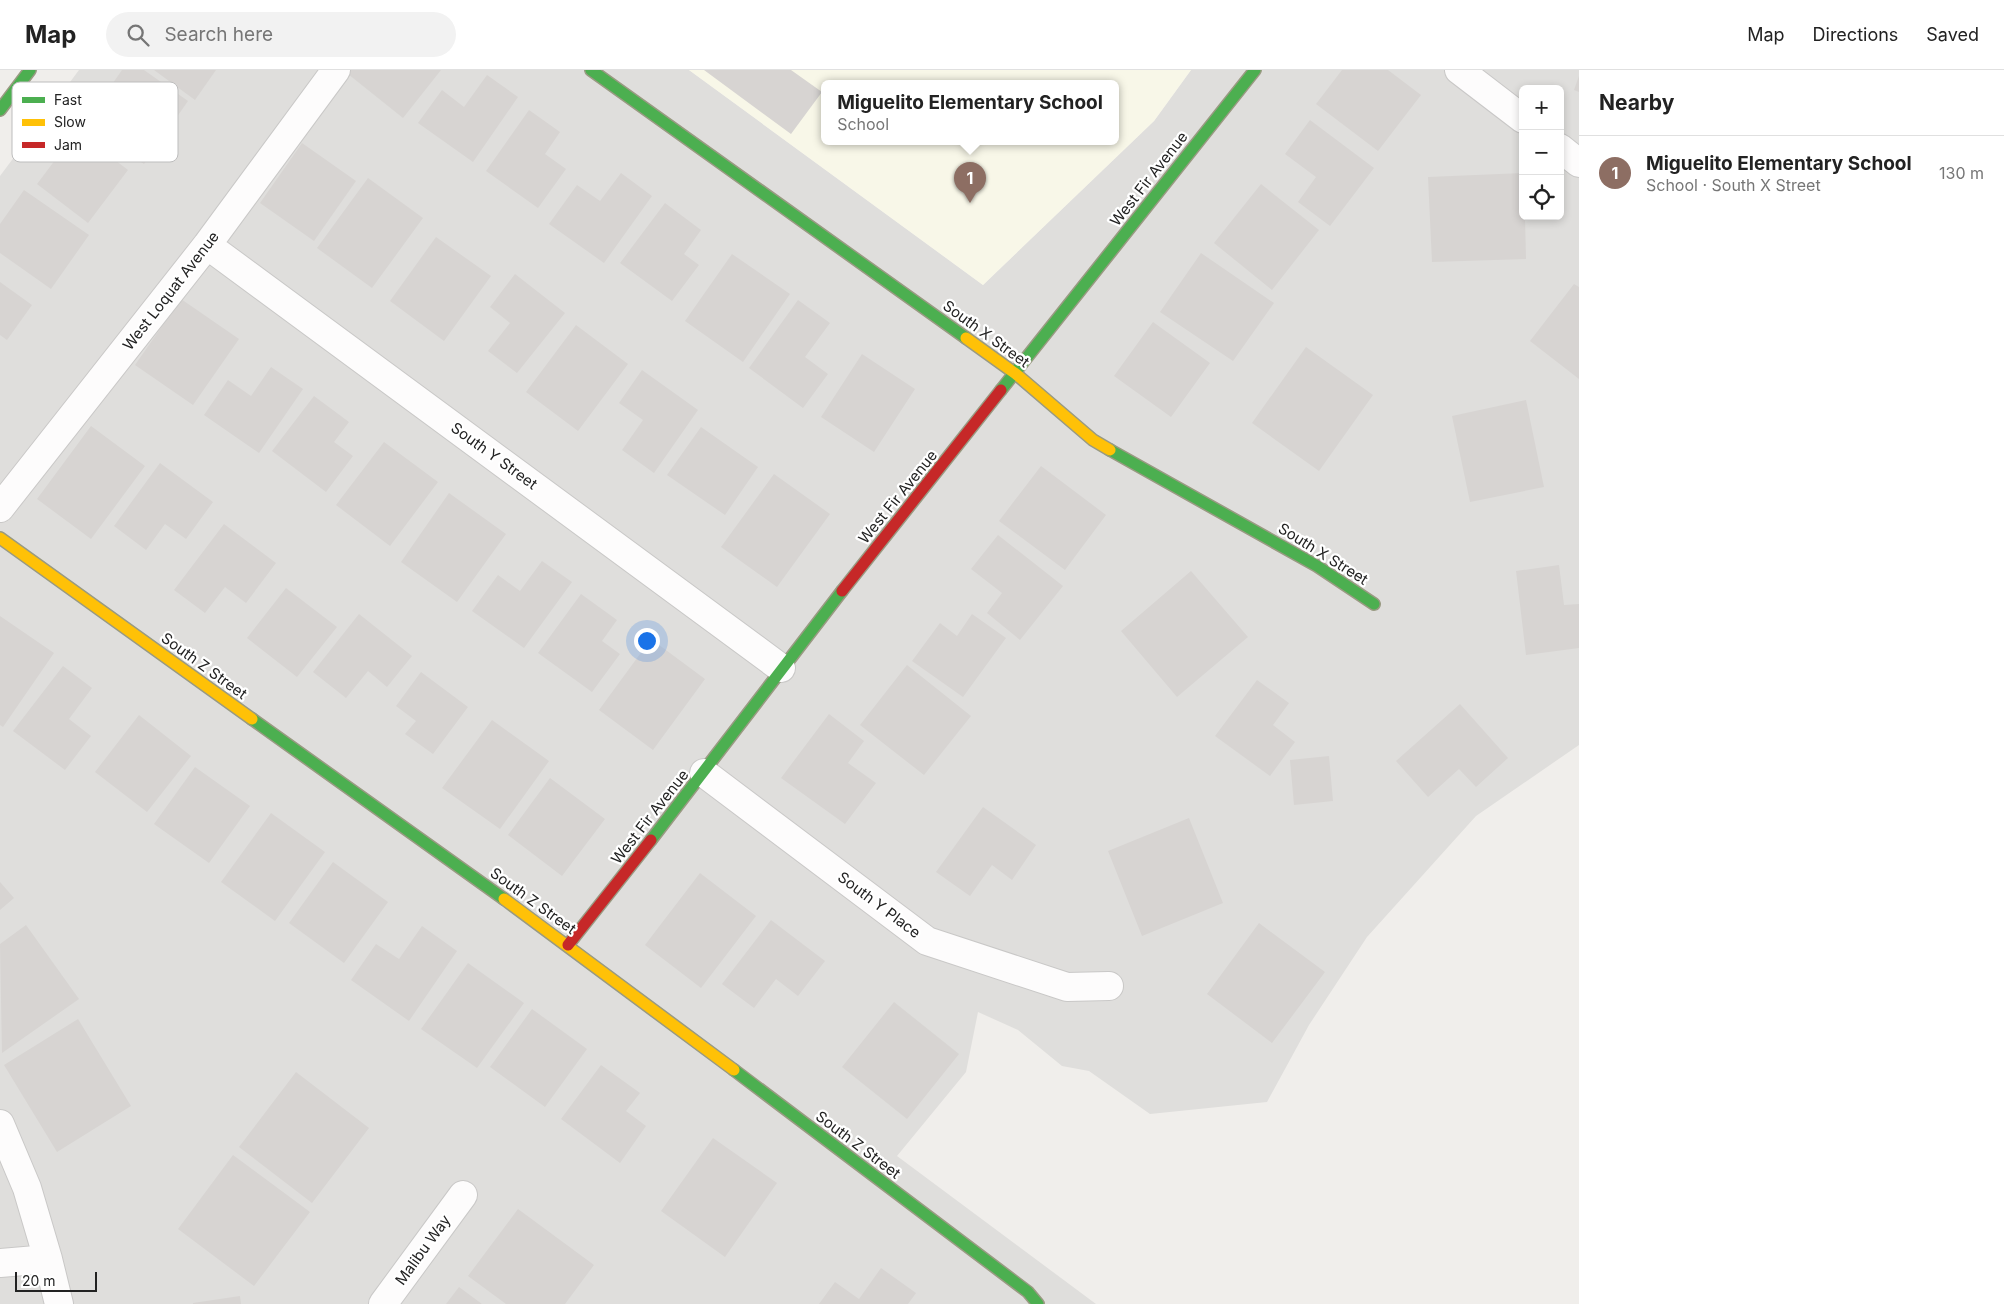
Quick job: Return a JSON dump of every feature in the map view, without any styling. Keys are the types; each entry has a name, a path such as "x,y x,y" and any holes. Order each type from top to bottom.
{"street":[{"path":"21,82 30,70"},
{"name":"West Loquat Avenue","path":"0,508 207,245 336,70"},
{"name":"South X Street","path":"591,70 1016,374 1093,440 1317,566 1374,604"},
{"name":"West Fir Avenue","path":"568,945 704,772 781,668 1016,374 1255,70"},
{"path":"1459,70 1519,116"},
{"path":"0,110 12,94"},
{"path":"1564,151 1579,163"},
{"name":"South Y Street","path":"207,245 781,668"},
{"name":"South Z Street","path":"0,538 568,945 1028,1292 1038,1304"},
{"name":"South Y Place","path":"704,772 927,941 1067,987 1109,986"},
{"path":"0,1124 27,1188 59,1304"},
{"name":"Malibu Way","path":"383,1304 463,1195"},
{"path":"0,1263 48,1259"}],"shaded area":[{"path":"79,70 689,70 983,285 1154,121 1191,70 1579,70 1579,745 1476,816 1367,937 1309,1025 1267,1102 1150,1114 1089,1071 1062,1066 1018,1030 978,1012 966,1072 897,1156 1096,1304 0,1304 0,176 12,160 12,162 178,162 178,82 70,82"},
{"path":"689,70 1191,70 1154,121 983,285"}],"building":[{"path":"122,70 144,70 161,82 114,82"},
{"path":"154,70 216,70 195,100 178,88 178,82 170,82"},
{"path":"351,70 441,70 403,118 348,74"},
{"path":"704,70 791,70 821,91 791,134"},
{"path":"1342,70 1388,70 1421,95 1378,151 1316,104"},
{"path":"487,75 518,97 473,162 418,123 442,90 464,107"},
{"path":"1579,76 1579,92 1574,90"},
{"path":"178,94 188,101 178,115"},
{"path":"529,110 560,132 545,154 566,169 538,208 486,171"},
{"path":"1310,120 1374,168 1330,226 1298,202 1316,177 1285,154"},
{"path":"302,143 356,181 314,241 260,203"},
{"path":"54,162 118,162 128,170 88,223 37,184"},
{"path":"621,173 652,196 604,263 549,224 577,185 600,201"},
{"path":"1519,173 1519,220 1525,220 1526,259 1432,262 1428,177"},
{"path":"368,178 423,218 372,288 317,248"},
{"path":"1261,184 1319,230 1272,290 1214,243"},
{"path":"24,190 89,235 51,289 0,253 0,224"},
{"path":"665,203 701,230 684,254 699,265 672,301 620,263"},
{"path":"436,237 491,276 444,341 390,301"},
{"path":"1201,253 1274,303 1233,361 1160,312"},
{"path":"732,254 790,294 743,362 685,321"},
{"path":"515,274 565,313 517,373 488,351 510,323 490,307"},
{"path":"0,282 32,305 7,340 0,335"},
{"path":"1574,284 1579,287 1579,379 1530,341"},
{"path":"181,299 239,339 193,405 135,365"},
{"path":"798,300 830,323 805,357 828,374 803,408 749,368"},
{"path":"1153,322 1210,363 1171,417 1114,376"},
{"path":"576,325 628,364 578,431 526,392"},
{"path":"1306,347 1373,395 1319,471 1252,423"},
{"path":"862,354 915,389 874,452 821,417"},
{"path":"271,367 303,389 259,453 204,415 228,380 251,396"},
{"path":"642,370 698,410 654,473 622,450 643,420 619,403"},
{"path":"314,396 349,422 334,442 353,456 326,492 272,451"},
{"path":"1526,400 1544,487 1470,502 1452,416"},
{"path":"91,426 145,466 91,539 37,499"},
{"path":"701,427 758,467 725,515 667,475"},
{"path":"384,442 438,482 390,546 336,505"},
{"path":"160,463 213,502 186,539 165,524 146,550 114,526"},
{"path":"1041,466 1106,515 1065,570 999,521"},
{"path":"774,474 830,514 777,587 721,547"},
{"path":"449,493 506,534 457,602 401,562"},
{"path":"224,524 276,563 246,603 225,587 205,613 174,590"},
{"path":"998,535 1063,586 1020,640 987,613 1002,593 971,569"},
{"path":"542,561 572,582 524,648 472,611 498,575 520,591"},
{"path":"1559,565 1564,605 1579,604 1579,648 1526,655 1516,571"},
{"path":"1191,571 1248,637 1177,697 1121,631"},
{"path":"286,588 337,627 297,677 247,638"},
{"path":"581,594 617,620 602,641 620,654 592,692 538,653"},
{"path":"359,614 412,656 387,687 368,671 346,698 313,672"},
{"path":"972,614 1006,638 963,697 912,661 940,623 957,636"},
{"path":"0,616 54,653 3,727 0,725"},
{"path":"651,639 705,679 653,750 599,710"},
{"path":"907,665 971,716 924,775 860,725"},
{"path":"63,666 92,688 69,719 91,736 65,770 13,731"},
{"path":"421,672 468,707 433,754 405,734 416,721 396,706"},
{"path":"1257,680 1289,703 1273,725 1295,742 1270,776 1215,736"},
{"path":"1460,704 1508,758 1476,787 1459,769 1428,797 1396,761"},
{"path":"829,714 864,741 848,763 876,783 845,824 781,778"},
{"path":"139,715 191,756 147,812 95,772"},
{"path":"492,720 549,761 500,829 442,788"},
{"path":"1329,756 1333,801 1294,805 1290,760"},
{"path":"195,767 250,806 209,863 154,824"},
{"path":"550,778 605,819 562,876 508,835"},
{"path":"983,807 1036,845 1012,880 992,865 970,896 936,872"},
{"path":"271,813 325,852 275,921 221,882"},
{"path":"1189,818 1223,903 1142,936 1108,851"},
{"path":"333,862 388,902 344,963 289,923"},
{"path":"700,873 756,916 701,988 645,945"},
{"path":"0,882 14,898 0,910"},
{"path":"771,920 825,961 798,996 776,979 754,1008 722,984"},
{"path":"1259,923 1325,972 1272,1043 1207,994"},
{"path":"26,925 79,999 2,1053 0,944"},
{"path":"422,926 457,951 409,1021 351,980 376,944 399,959"},
{"path":"468,963 524,1003 477,1068 421,1029"},
{"path":"894,1002 959,1054 907,1119 842,1067"},
{"path":"532,1009 587,1049 545,1107 490,1067"},
{"path":"78,1019 131,1106 57,1152 4,1065"},
{"path":"601,1065 640,1093 626,1111 646,1126 620,1163 561,1119"},
{"path":"296,1072 369,1128 312,1203 239,1147"},
{"path":"713,1138 777,1183 725,1257 661,1211"},
{"path":"233,1155 310,1212 254,1286 178,1229"},
{"path":"518,1209 594,1265 565,1304 506,1304 468,1276"},
{"path":"881,1268 916,1293 908,1304 819,1304 835,1282 859,1299"},
{"path":"459,1287 482,1304 446,1304"},
{"path":"240,1296 241,1304 193,1304 193,1303"}],"traffic: fast":[{"path":"21,82 30,70"},
{"path":"591,70 966,338"},
{"path":"1001,390 1255,70"},
{"path":"0,110 12,94"},
{"path":"1110,450 1317,566 1374,604"},
{"path":"651,840 842,591"},
{"path":"252,719 504,899"},
{"path":"734,1070 1028,1292 1038,1304"}],"traffic: slow":[{"path":"966,338 1016,374 1093,440 1110,450"},
{"path":"0,538 252,719"},
{"path":"504,899 734,1070"}],"traffic: jam":[{"path":"842,591 1001,390"},
{"path":"568,945 651,840"}],"place":[{"name":"Miguelito Elementary School","path":"970,203"}]}
